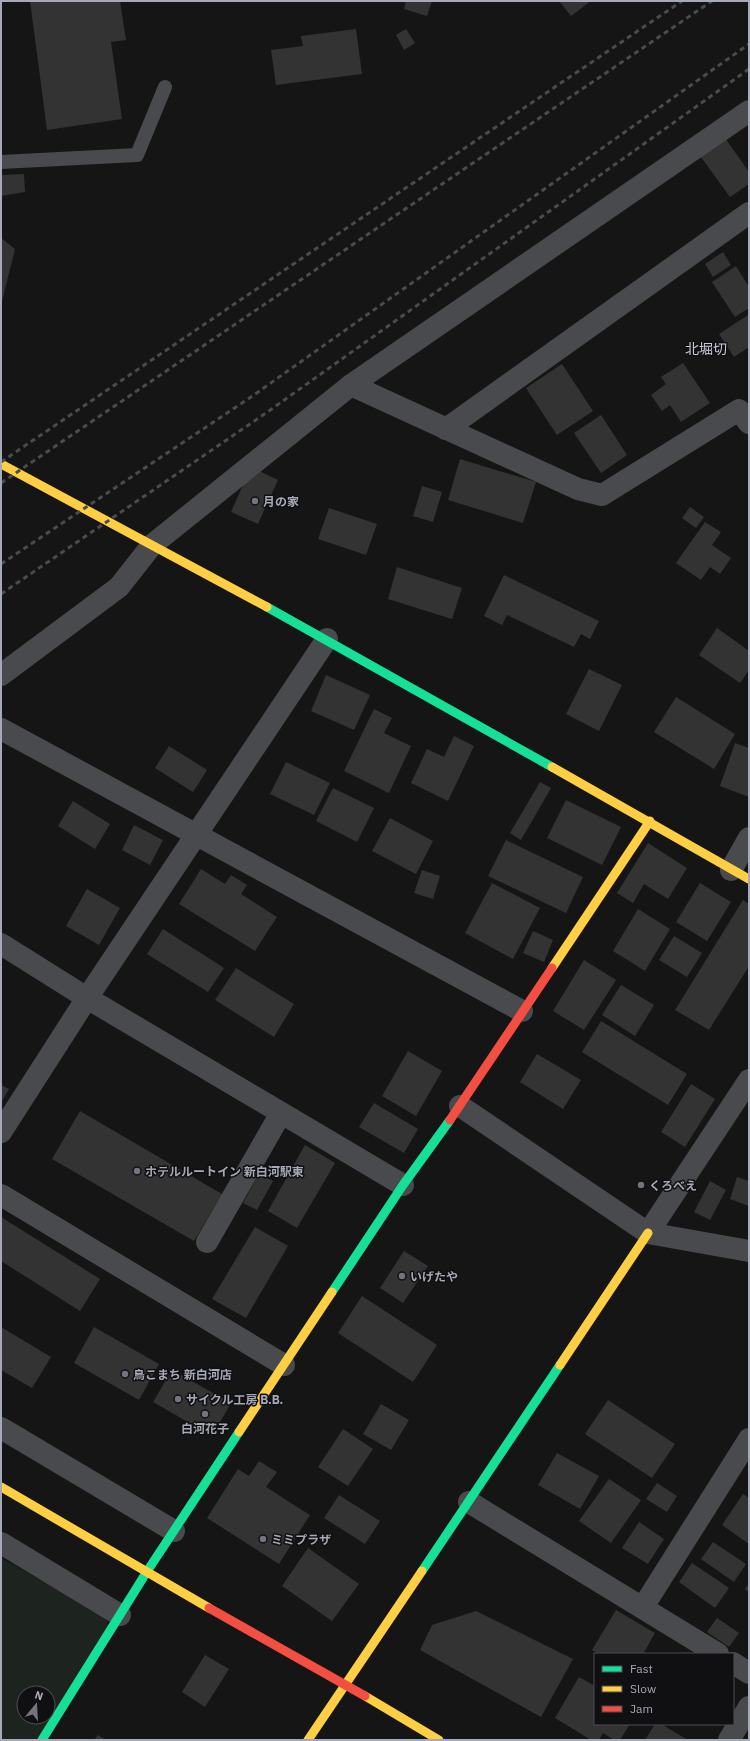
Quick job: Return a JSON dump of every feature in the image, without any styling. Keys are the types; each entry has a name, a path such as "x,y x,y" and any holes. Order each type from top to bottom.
{"street":[{"path":"1,675 119,587 152,545 351,385 749,111"},
{"path":"446,429 749,213"},
{"path":"351,385 578,489 602,495 739,410 749,424"},
{"path":"1,464 327,639 650,821 740,875 749,838"},
{"path":"1,1132 87,998 327,639"},
{"path":"1,729 522,1011"},
{"path":"42,1740 174,1530 403,1185 460,1106 650,821"},
{"path":"1,944 87,998 403,1185"},
{"path":"308,1740 749,1080"},
{"path":"460,1106 648,1233 749,1251"},
{"path":"207,1242 280,1113"},
{"path":"1,1195 284,1365"},
{"path":"1,1428 174,1530"},
{"path":"643,1607 749,1439"},
{"path":"1,1487 146,1573 345,1684 439,1740"},
{"path":"468,1502 716,1653"},
{"path":"1,1543 120,1615"},
{"path":"734,1664 749,1673"},
{"path":"729,1740 749,1707"}],"lane":[{"path":"1,162 137,155 165,88"}],"shaded area":[{"path":"1,1558 105,1616 108,1626 56,1709 56,1685 16,1685 16,1725 46,1725 37,1740 1,1740"}],"building":[{"path":"30,1 120,1 126,40 111,42 122,119 47,130"},
{"path":"406,1 432,1 427,16 404,9"},
{"path":"559,1 591,1 571,16"},
{"path":"356,29 362,74 276,85 271,50 303,46 301,36"},
{"path":"406,29 415,43 404,50 396,35"},
{"path":"723,135 749,172 749,184 730,197 698,153"},
{"path":"24,174 25,192 1,196 1,175"},
{"path":"1,238 15,249 2,301 1,301"},
{"path":"723,252 731,265 713,277 705,264"},
{"path":"736,266 749,287 749,308 735,317 712,282"},
{"path":"748,315 749,347 734,357 719,334"},
{"path":"683,363 710,403 681,422 670,405 662,411 651,395 666,384 661,377"},
{"path":"562,364 593,411 557,435 526,388"},
{"path":"601,415 627,455 601,473 574,433"},
{"path":"460,459 536,482 523,523 448,500"},
{"path":"251,467 278,480 258,524 231,512"},
{"path":"422,486 442,492 433,522 413,516"},
{"path":"690,507 704,517 696,528 682,518"},
{"path":"329,508 377,524 366,555 318,539"},
{"path":"705,522 721,532 712,545 731,558 720,574 710,567 701,580 676,563"},
{"path":"397,567 462,588 452,619 388,599"},
{"path":"504,575 599,621 590,639 581,634 574,647 507,615 502,625 484,616"},
{"path":"717,628 749,651 749,670 740,683 699,655"},
{"path":"589,669 622,685 599,731 566,714"},
{"path":"326,675 370,695 354,730 311,711"},
{"path":"676,697 735,734 714,769 654,732"},
{"path":"374,709 392,718 384,733 411,746 389,793 344,771"},
{"path":"454,736 474,746 448,801 411,783 427,749 444,757"},
{"path":"735,743 749,748 749,797 720,786"},
{"path":"169,746 207,770 193,792 155,768"},
{"path":"286,762 330,783 314,815 270,794"},
{"path":"540,782 551,788 521,840 510,833"},
{"path":"333,788 374,808 357,842 316,821"},
{"path":"566,800 621,827 602,865 547,838"},
{"path":"73,801 110,824 95,849 58,826"},
{"path":"390,818 433,841 416,874 372,851"},
{"path":"134,825 163,840 150,865 122,850"},
{"path":"506,840 583,877 566,913 488,876"},
{"path":"648,843 687,868 668,899 644,884 633,903 617,893"},
{"path":"201,869 225,884 231,875 247,885 241,894 277,917 255,951 179,904"},
{"path":"422,870 440,876 433,899 414,893"},
{"path":"492,883 540,908 513,959 465,933"},
{"path":"700,883 731,902 707,941 676,922"},
{"path":"87,889 120,908 99,945 66,926"},
{"path":"743,900 749,904 749,966 709,1030 675,1010"},
{"path":"638,909 670,929 645,971 613,951"},
{"path":"163,929 224,968 208,992 147,954"},
{"path":"533,931 553,940 544,962 523,953"},
{"path":"674,936 702,953 687,977 659,960"},
{"path":"584,960 616,980 584,1030 553,1011"},
{"path":"236,968 294,1004 274,1037 215,1000"},
{"path":"621,985 654,1005 635,1036 602,1015"},
{"path":"601,1021 687,1074 668,1105 582,1052"},
{"path":"408,1051 442,1071 416,1116 382,1096"},
{"path":"537,1054 581,1080 563,1109 520,1082"},
{"path":"691,1084 715,1099 685,1147 661,1132"},
{"path":"1,1085 9,1089 1,1103"},
{"path":"374,1103 418,1129 404,1153 359,1127"},
{"path":"80,1111 222,1194 194,1241 52,1159"},
{"path":"305,1145 335,1163 297,1228 268,1211"},
{"path":"259,1174 273,1181 257,1210 243,1203"},
{"path":"737,1177 749,1181 749,1206 730,1199"},
{"path":"710,1181 726,1190 710,1220 694,1212"},
{"path":"1,1217 100,1279 80,1311 1,1261"},
{"path":"255,1227 288,1246 246,1318 212,1299"},
{"path":"404,1251 428,1266 403,1303 380,1288"},
{"path":"362,1296 437,1345 413,1382 338,1333"},
{"path":"1,1327 51,1357 32,1388 1,1370"},
{"path":"94,1327 159,1364 139,1400 74,1363"},
{"path":"172,1370 231,1403 212,1436 153,1402"},
{"path":"608,1400 675,1444 652,1478 585,1434"},
{"path":"381,1404 409,1420 391,1450 363,1434"},
{"path":"343,1429 373,1449 348,1486 318,1467"},
{"path":"557,1453 599,1476 580,1509 538,1485"},
{"path":"259,1461 277,1472 266,1487 310,1515 279,1564 207,1518 238,1469 249,1476"},
{"path":"609,1479 641,1500 611,1543 579,1521"},
{"path":"657,1483 677,1496 667,1512 646,1499"},
{"path":"743,1494 749,1498 749,1544 722,1525"},
{"path":"339,1495 380,1521 365,1544 324,1518"},
{"path":"639,1522 664,1539 648,1564 622,1548"},
{"path":"713,1542 746,1564 734,1582 701,1559"},
{"path":"308,1548 359,1584 332,1621 282,1586"},
{"path":"692,1563 729,1588 715,1608 679,1582"},
{"path":"749,1583 749,1592 745,1589"},
{"path":"616,1610 655,1633 644,1653 597,1653 592,1650"},
{"path":"476,1611 573,1659 541,1717 420,1650 432,1625"},
{"path":"717,1618 739,1633 729,1647 707,1632"},
{"path":"205,1655 229,1669 205,1707 182,1692"},
{"path":"579,1677 594,1685 594,1725 629,1725 620,1740 614,1740 603,1733 599,1740 591,1740 555,1718"},
{"path":"654,1725 663,1725 688,1740 645,1740"},
{"path":"98,1735 106,1740 94,1740"}],"railway":[{"path":"1,462 682,1"},
{"path":"1,483 712,1"},
{"path":"1,564 251,397 749,44"},
{"path":"1,594 266,413 749,69"}],"traffic: fast":[{"path":"267,607 552,767"},
{"path":"332,1292 403,1185 450,1120"},
{"path":"422,1571 560,1365"},
{"path":"42,1740 146,1573 239,1432"}],"traffic: slow":[{"path":"1,464 267,607"},
{"path":"552,767 749,879"},
{"path":"552,968 650,821"},
{"path":"560,1365 648,1233"},
{"path":"239,1432 332,1292"},
{"path":"1,1487 209,1608"},
{"path":"308,1740 422,1571"},
{"path":"365,1696 439,1740"}],"traffic: jam":[{"path":"450,1120 552,968"},
{"path":"209,1608 365,1696"}],"place":[{"name":"月の家","path":"255,501"},
{"name":"ホテルルートイン 新白河駅東","path":"137,1171"},
{"name":"くろべえ","path":"641,1185"},
{"name":"いげたや","path":"402,1276"},
{"name":"鳥こまち 新白河店","path":"125,1374"},
{"name":"サイクル工房 B.B.","path":"178,1399"},
{"name":"白河花子","path":"205,1414"},
{"name":"ミミプラザ","path":"263,1539"}],"district":[{"name":"北堀切","path":"706,349"}]}
